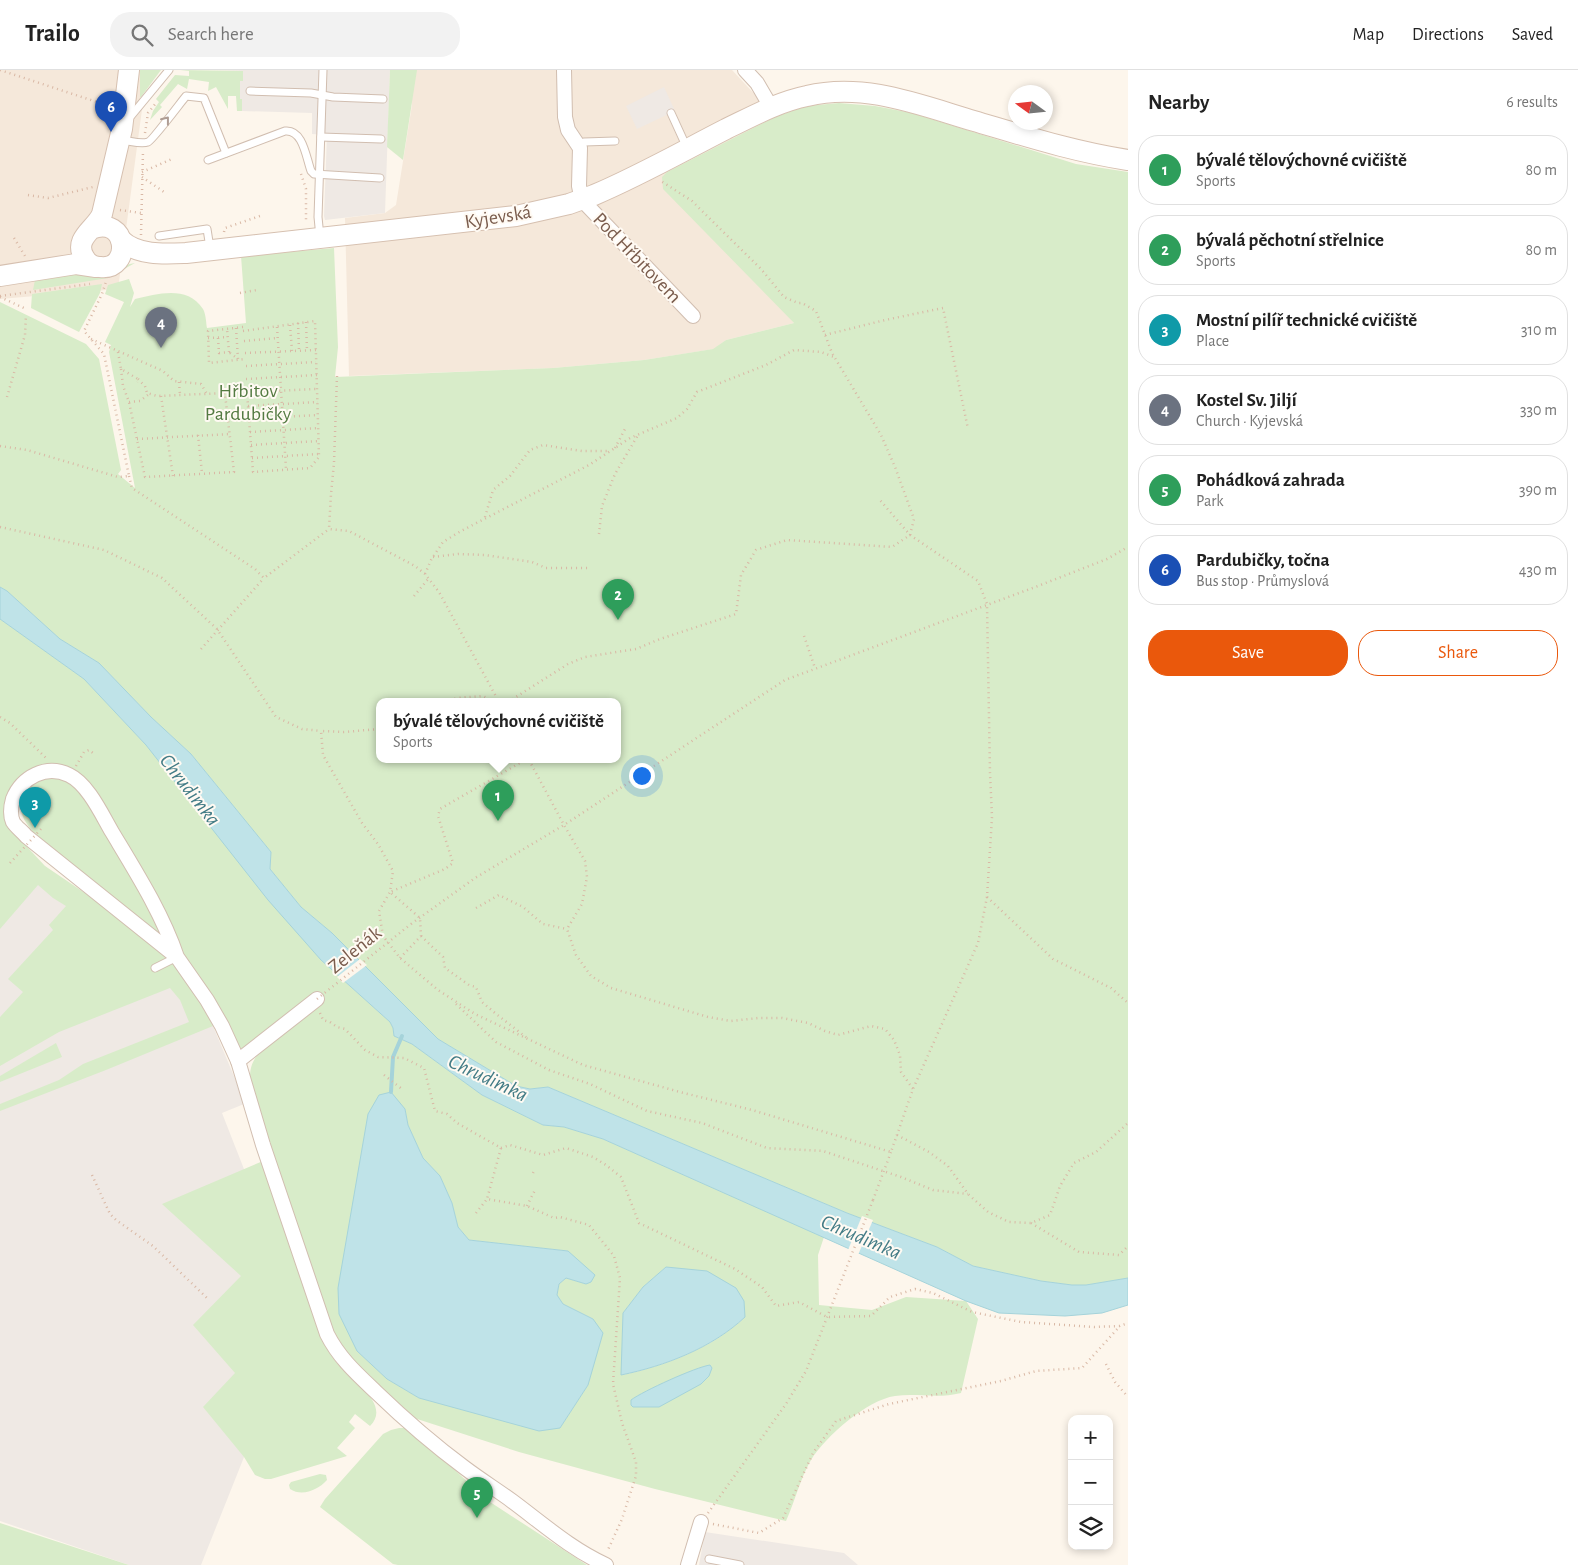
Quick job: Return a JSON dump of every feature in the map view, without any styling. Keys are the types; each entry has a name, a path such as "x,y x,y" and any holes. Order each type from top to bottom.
{"street":[{"name":"Kyjevská","path":"0,276 58,260 70,251 101,218 122,129 129,70"},
{"path":"119,236 111,228 103,226 88,232 81,244 86,260 107,273 121,256 123,248 119,236 115,227 115,216 136,142 131,116 134,70"},
{"path":"564,70 566,122 568,130 579,144 579,186 582,200"},
{"path":"745,70 757,83 771,107"},
{"name":"Kyjevská","path":"28,267 76,264 107,273 124,259 162,258 314,233 506,218 537,212 582,200 606,190 771,107 818,93 850,92 874,94 904,100 1048,143 1083,152 1128,160"},
{"name":"Pod Hřbitovem","path":"582,200 693,316"},
{"name":"Kyjevská","path":"119,236 131,247 151,252 206,251"},
{"path":"177,958 172,941 154,904 86,791 78,782 65,774 53,771 31,776 20,786 12,802 11,810 15,825 26,836 177,958 207,1000 222,1026 238,1061 262,1145 324,1325 337,1353 394,1410 463,1466 544,1527 603,1564"},
{"path":"238,1061 313,1002"},
{"path":"688,1565 701,1522"}],"lane":[{"path":"131,116 170,70"},
{"path":"314,233 318,217 323,70"},
{"path":"250,91 311,93 383,99"},
{"path":"136,142 152,140 162,124 186,96 204,98 226,153"},
{"path":"671,113 688,148"},
{"path":"208,160 284,131 293,131 300,139 314,174 319,176 380,178"},
{"path":"321,137 381,139"},
{"path":"579,144 584,142 615,141"},
{"path":"159,236 207,229 206,251"},
{"path":"155,968 177,958"},
{"path":"709,1559 740,1565"}],"path":[{"path":"0,70 112,107"},
{"path":"141,237 142,172 136,142 146,122 148,113 156,103 147,97"},
{"path":"142,172 172,159"},
{"path":"300,170 306,189 314,233"},
{"path":"514,698 568,664 585,657 636,649 660,639 736,614 741,575 756,550 787,540 892,547 910,535 914,519 881,435 834,356 816,311 802,303 784,297 761,269 692,201 646,170"},
{"path":"142,177 164,192"},
{"path":"28,195 48,198 99,186"},
{"path":"225,228 260,216"},
{"path":"14,238 28,267"},
{"path":"0,296 107,273 102,294 84,330 104,354 132,488 255,569 264,578"},
{"path":"240,293 258,290"},
{"path":"0,296 26,309"},
{"path":"825,335 943,308 968,430"},
{"path":"7,397 25,335 26,314"},
{"path":"243,331 315,321 319,457 310,468 253,472 247,392"},
{"path":"306,322 307,350"},
{"path":"298,324 299,350"},
{"path":"290,325 292,351"},
{"path":"277,326 286,469"},
{"path":"243,327 208,332 209,363 245,359"},
{"path":"236,328 238,359"},
{"path":"227,329 229,352"},
{"path":"208,338 228,337"},
{"path":"90,338 162,371 174,381 201,384 207,394"},
{"path":"218,338 219,353 229,352 238,359"},
{"path":"244,341 278,338"},
{"path":"245,353 316,350"},
{"path":"425,574 443,542 485,518 589,465 630,438 677,418 687,409 697,392 766,365 794,350 821,352 834,356"},
{"path":"118,352 124,391 129,402 145,477 234,472 225,394"},
{"path":"246,366 316,362"},
{"path":"121,369 145,386 149,394"},
{"path":"246,379 317,376"},
{"path":"329,529 334,463 337,376"},
{"path":"180,382 180,395"},
{"path":"129,402 140,401 149,394 161,396 317,389"},
{"path":"161,396 173,476"},
{"path":"248,406 318,402"},
{"path":"249,420 318,414"},
{"path":"250,432 318,428"},
{"path":"613,450 625,429"},
{"path":"137,439 230,434"},
{"path":"198,435 202,474"},
{"path":"599,534 602,506 615,474 638,435"},
{"path":"251,445 319,441"},
{"path":"0,446 27,450 118,477 129,476"},
{"path":"485,518 493,490 510,476 530,450 543,446 582,452 613,450"},
{"path":"252,458 319,454"},
{"path":"879,499 910,535 978,580 988,604 992,817 987,896 978,943 913,1089 891,1152 806,1372 786,1404 701,1522 759,1533 784,1518 812,1453 836,1421 889,1404 1002,1381 1036,1372 1082,1368 1120,1326"},
{"path":"0,527 104,550 162,578 217,628 276,717 302,729 344,732 376,729"},
{"path":"201,649 264,578 329,529 349,531 415,566 429,578 439,592 497,698"},
{"name":"Zeleňák","path":"313,1002 411,924 475,878 564,825 785,680 1038,586 1107,559 1128,546"},
{"path":"433,558 458,554 485,555 532,562 546,568 591,568"},
{"path":"414,596 429,578"},
{"path":"804,636 815,668"},
{"path":"456,698 483,696 487,698"},
{"path":"0,717 10,723 65,774 84,752 89,750 93,753"},
{"path":"321,731 323,755 362,823 378,844 393,871 390,892 379,911 383,936 400,958 438,990 475,1014 584,1065 752,1110 891,1152"},
{"path":"390,892 445,869 452,864 438,816 440,809 522,763"},
{"path":"529,763 585,860 587,877 582,904 567,929"},
{"path":"10,862 41,829"},
{"path":"390,892 420,918 421,936 443,957 445,968 468,985 476,987 482,1002 533,1042"},
{"path":"476,908 499,895 523,908 542,924 567,929"},
{"path":"987,896 1054,959 1112,988 1128,1003"},
{"path":"567,929 576,955 591,976 611,988 731,1022 758,1018 782,1018 808,1023 825,1031 838,1034 871,1026 885,1029 894,1040 900,1055 901,1072 913,1089"},
{"path":"400,958 421,936"},
{"path":"452,999 496,1042 549,1070 590,1084 647,1111 702,1123 767,1148 823,1151 901,1177 933,1190 968,1194"},
{"path":"313,1002 323,1020 345,1029 365,1050 378,1057 404,1058 424,1068 435,1111 447,1114 456,1124 501,1148"},
{"path":"384,1075 402,1089"},
{"path":"897,1135 929,1152 948,1166 968,1194 988,1212 1009,1222 1030,1223 1050,1215 1060,1186 1074,1163 1096,1152 1128,1122"},
{"path":"501,1148 510,1144 544,1155 566,1148 593,1157 621,1177 639,1223 735,1269 762,1287 776,1306 799,1302 828,1316 871,1316 890,1297 915,1289 933,1293 972,1312 1021,1322 1094,1327 1128,1324"},
{"path":"476,1213 487,1199 501,1148"},
{"path":"533,1173 535,1169"},
{"path":"92,1175 110,1214 153,1246 207,1298"},
{"path":"527,1206 535,1190"},
{"path":"487,1199 527,1206 554,1218 560,1217 589,1225 614,1256 620,1278 613,1384 622,1423 636,1462 636,1476 622,1519 603,1564"},
{"path":"1030,1223 1079,1252 1119,1255 1128,1246"},
{"path":"1106,1364 1115,1382 1128,1397"}],"shaded area":[{"path":"0,70 140,70 140,97 143,102 118,289 0,299"},
{"path":"212,70 390,70 385,213 325,220 327,135 312,134 312,113 242,111 240,81 243,71"},
{"path":"411,70 732,70 776,117 667,172 794,323 726,340 714,349 644,360 553,368 349,376 345,218 385,213 396,205 412,105"},
{"path":"664,87 675,111 637,129 626,106"},
{"path":"45,866 210,1019 244,1104 222,1113 327,1381 254,1432 201,1565 129,1565 0,1521 0,914"},
{"path":"705,1532 844,1553 858,1565 699,1565"}],"green space":[{"path":"140,70 161,70 141,97 140,97"},
{"path":"180,70 243,71 243,81 240,81 242,111 237,111 236,96 228,96 228,109 216,87 208,91 209,82 189,79 187,89 178,84 150,120 159,102 156,99 175,75 189,76 189,71"},
{"path":"390,70 417,70 403,160 387,147"},
{"name":"Hřbitov Pardubičky","path":"839,103 875,106 912,113 1076,164 1128,172 1128,1278 1086,1285 1072,1285 1041,1281 973,1266 937,1247 847,1213 548,1087 530,1089 516,1086 438,1039 332,933 301,907 270,869 271,852 191,754 151,717 99,663 60,639 7,591 0,587 0,302 86,344 99,359 121,470 118,474 135,488 109,352 111,345 105,342 124,302 105,294 108,285 129,279 134,293 130,307 135,299 162,294 181,294 196,301 203,309 207,328 246,323 241,256 334,248 338,347 335,377 553,368 644,360 713,349 726,340 794,323 663,189 662,177 667,172 775,117 806,106"},
{"path":"135,263 108,278 33,290 35,280 65,271 100,274 102,277"},
{"path":"102,284 100,293 79,332 31,308 32,294"},
{"path":"0,619 84,679 146,745 321,960 390,1022 394,1036 412,1044 482,1095 543,1125 564,1127 603,1139 824,1237 818,1255 819,1305 872,1310 906,1297 966,1301 978,1319 961,1393 944,1396 895,1396 872,1404 848,1420 827,1440 811,1460 786,1521 655,1489 519,1452 414,1418 351,1362 332,1330 250,1087 250,1073 255,1058 268,1044 238,1049 211,1000 76,775 19,780 15,834 45,866 110,910 169,957 196,990 213,1026 0,1111 0,1104 59,1080 83,1064 189,1022 180,1000 170,988 59,1032 0,1066 0,1017 23,992 8,979 53,930 49,925 66,906 38,885 0,929","holes":["398,1103 405,1109 408,1125 423,1158 440,1176 452,1203 458,1227 469,1240 568,1251 586,1284 566,1278 559,1284 557,1295 563,1304 593,1319 588,1385 560,1428 419,1398 387,1379 357,1351","666,1267 745,1317 703,1347 671,1361 622,1375 623,1313 643,1287"]},
{"path":"47,777 61,777 81,792 115,845 168,943 43,842 29,827 23,816 21,802 33,785"},
{"path":"56,1043 62,1057 0,1082 0,1076"},
{"path":"263,1161 322,1339 339,1366 368,1394 374,1402 376,1410 375,1418 370,1426 355,1414 349,1422 355,1428 337,1448 347,1456 271,1479 255,1475 244,1457 203,1407 235,1373 193,1325 241,1276 162,1204"},
{"path":"399,1428 413,1431 487,1500 587,1565 393,1564 320,1507 383,1434"},
{"path":"320,1474 326,1475 327,1480 315,1489 300,1492 290,1489 289,1485 291,1482"},
{"path":"0,1523 129,1565 0,1565"}],"water":[{"name":"Chrudimka","path":"0,587 7,591 60,639 99,663 151,717 191,754 271,852 270,869 301,907 332,933 438,1039 516,1086 530,1089 548,1087 847,1213 937,1247 973,1266 1041,1281 1072,1285 1086,1285 1128,1278 1128,1305 1102,1313 1065,1316 999,1313 966,1301 603,1139 564,1127 543,1125 482,1095 412,1044 394,1036 390,1022 321,960 268,900 146,745 84,679 0,619"},
{"path":"391,1092 405,1109 408,1125 423,1158 440,1176 452,1203 458,1227 469,1240 568,1251 595,1275 591,1282 586,1284 566,1278 559,1284 557,1295 563,1304 593,1319 603,1333 588,1385 560,1428 539,1431 419,1398 387,1379 357,1351 339,1314 338,1288 368,1114 379,1095"},
{"path":"666,1267 707,1271 736,1288 744,1301 745,1317 703,1347 671,1361 621,1375 623,1313 643,1287"},
{"path":"710,1365 712,1368 709,1376 701,1384 659,1407 633,1407 631,1405 631,1400 646,1391"}],"pier":[{"path":"360,959 367,965 343,983 337,977"},
{"path":"862,1216 873,1220 858,1255 848,1250"}],"waterway":[{"path":"391,1092 393,1057 402,1036"}],"place":[{"name":"Pardubičky, točna","path":"111,132"},
{"name":"Kostel Sv. Jiljí","path":"161,348"},
{"name":"bývalá pěchotní střelnice","path":"618,620"},
{"name":"bývalé tělovýchovné cvičiště","path":"498,821"},
{"name":"Mostní pilíř technické cvičiště","path":"35,828"},
{"name":"Pohádková zahrada","path":"477,1518"}]}
